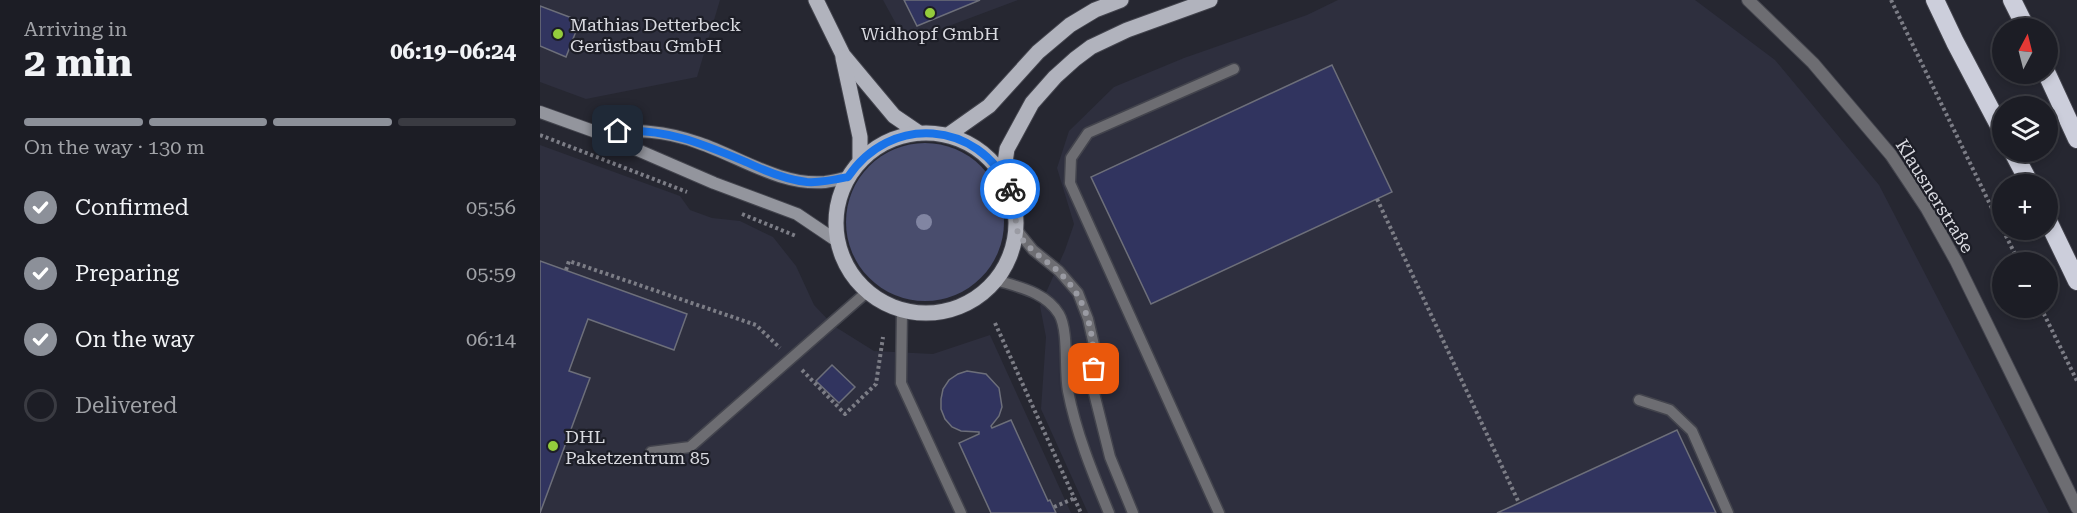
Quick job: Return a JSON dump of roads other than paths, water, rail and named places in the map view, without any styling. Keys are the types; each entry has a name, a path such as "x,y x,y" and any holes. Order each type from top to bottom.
{"highway":[{"path":"1935,0 1992,112"},
{"path":"2012,0 2021,18"},
{"path":"2052,84 2077,139"},
{"path":"2057,240 2077,281"}],"main road":[{"path":"816,0 843,55 894,116 919,133"},
{"path":"948,135 989,106 1038,52 1070,26 1095,10 1120,0"},
{"path":"1003,176 1007,149 1032,104 1055,77 1075,59 1090,47 1127,30 1210,0"},
{"path":"843,55 860,137 861,160"},
{"path":"919,133 948,135 980,150 1003,176 1014,202 1016,229 1010,256 996,280 978,297 957,308 930,313 902,310 876,299 858,283 845,263 835,228 838,201 848,177 861,160 878,147 898,137 919,133"}],"street":[{"name":"Klausnerstraße","path":"1748,0 1813,63 1891,155 1927,209 1956,261 2077,508"},
{"path":"540,112 596,132 714,183 797,214 837,241"},
{"path":"596,132 641,130 667,134 699,143 775,174 805,182 825,182 848,177"}],"lane":[{"path":"1220,511 1070,183 1071,158 1088,133 1234,69"},
{"path":"1016,229 1033,250 1059,271 1078,293 1085,310 1094,345 1094,393 1110,457 1132,513"},
{"path":"996,280 1041,296 1059,315 1065,342 1068,390 1090,466 1108,513"},
{"path":"651,452 690,447 868,291"},
{"path":"902,310 901,383 961,513"},
{"path":"1639,400 1670,410 1692,431 1728,513"}],"place":[{"name":"Widhopf GmbH","path":"930,13"},
{"name":"Mathias Detterbeck Gerüstbau GmbH","path":"558,34"},
{"name":"DHL Paketzentrum 85","path":"553,446"}]}
